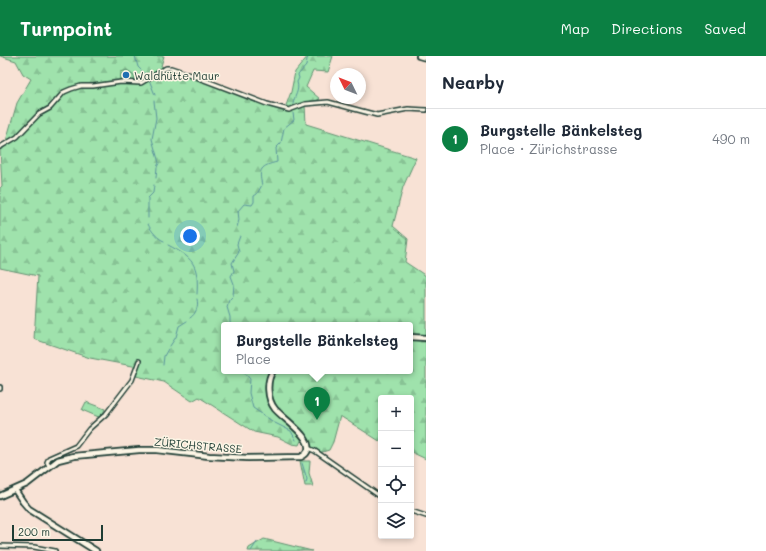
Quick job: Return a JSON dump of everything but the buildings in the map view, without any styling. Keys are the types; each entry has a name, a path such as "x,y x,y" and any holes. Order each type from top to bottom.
{"street":[{"path":"419,56 426,58"},
{"path":"0,147 20,134 40,114 50,108 64,92 81,86 121,82 141,83 166,68 183,72 267,104 289,110 306,104 328,102 377,114 408,109 426,110"},
{"path":"413,337 426,338"},
{"path":"49,466 47,462 49,458 76,446 89,429 106,414 132,380 139,361"},
{"path":"272,374 269,380 270,401 274,408 307,442 308,448 378,495"},
{"name":"ZÜRICHSTRASSE","path":"0,496 35,479 49,466 66,457 130,450 157,450 209,456 248,458 298,457 304,455 308,448"},
{"path":"15,490 30,509 96,551"},
{"path":"414,512 426,516"},
{"path":"0,546 34,547 55,551"}],"green space":[{"path":"0,56 164,56 161,66 284,111 291,92 295,72 308,56 333,56 328,72 313,71 306,87 320,99 305,105 306,124 416,158 403,187 393,226 408,239 405,262 426,276 426,459 414,453 414,395 378,395 378,440 340,416 333,442 329,450 319,453 313,449 303,436 299,445 292,444 278,437 254,432 199,397 192,401 164,382 136,376 138,367 90,358 34,339 38,276 0,268 0,188 2,186 0,149 4,148 17,103 31,79 23,74 16,61","holes":["127,70 133,74 137,85 120,83 121,72"]},
{"path":"127,70 133,74 137,85 127,83 120,84 120,72"},
{"path":"86,402 105,409 101,418 82,410"},
{"path":"300,461 310,461 309,473 313,486 305,486"},
{"path":"264,539 312,551 248,551 249,548"}],"waterway":[{"path":"135,56 138,67 147,76"},
{"path":"293,104 297,91 298,75 306,66 307,59 310,56"},
{"path":"150,82 155,95"},
{"path":"154,101 156,118 152,139 159,163 156,178"},
{"path":"237,227 239,220 238,211 244,204 252,205 254,202 254,196 257,194 262,185 260,175 262,169 267,165 277,162 276,148 281,143 284,128 294,120 293,113"},
{"path":"148,218 148,198 153,193 154,185"},
{"path":"148,224 155,234 164,241"},
{"path":"230,322 227,307 229,300 233,296 234,284 231,276 234,271 232,263 239,252 237,244 240,236"},
{"path":"168,245 189,258 193,263 197,276 197,294"},
{"path":"190,318 196,310 198,304 197,299"},
{"path":"170,346 176,337 179,326 187,321"},
{"path":"163,365 164,356 168,349"},
{"path":"246,374 250,379 249,393 253,408 275,423 291,431 296,440"},
{"path":"302,463 307,479 306,483"},
{"path":"251,551 257,542"}],"place":[{"name":"Waldhütte Maur","path":"126,75"},
{"name":"Burgstelle Bänkelsteg","path":"317,420"}]}
